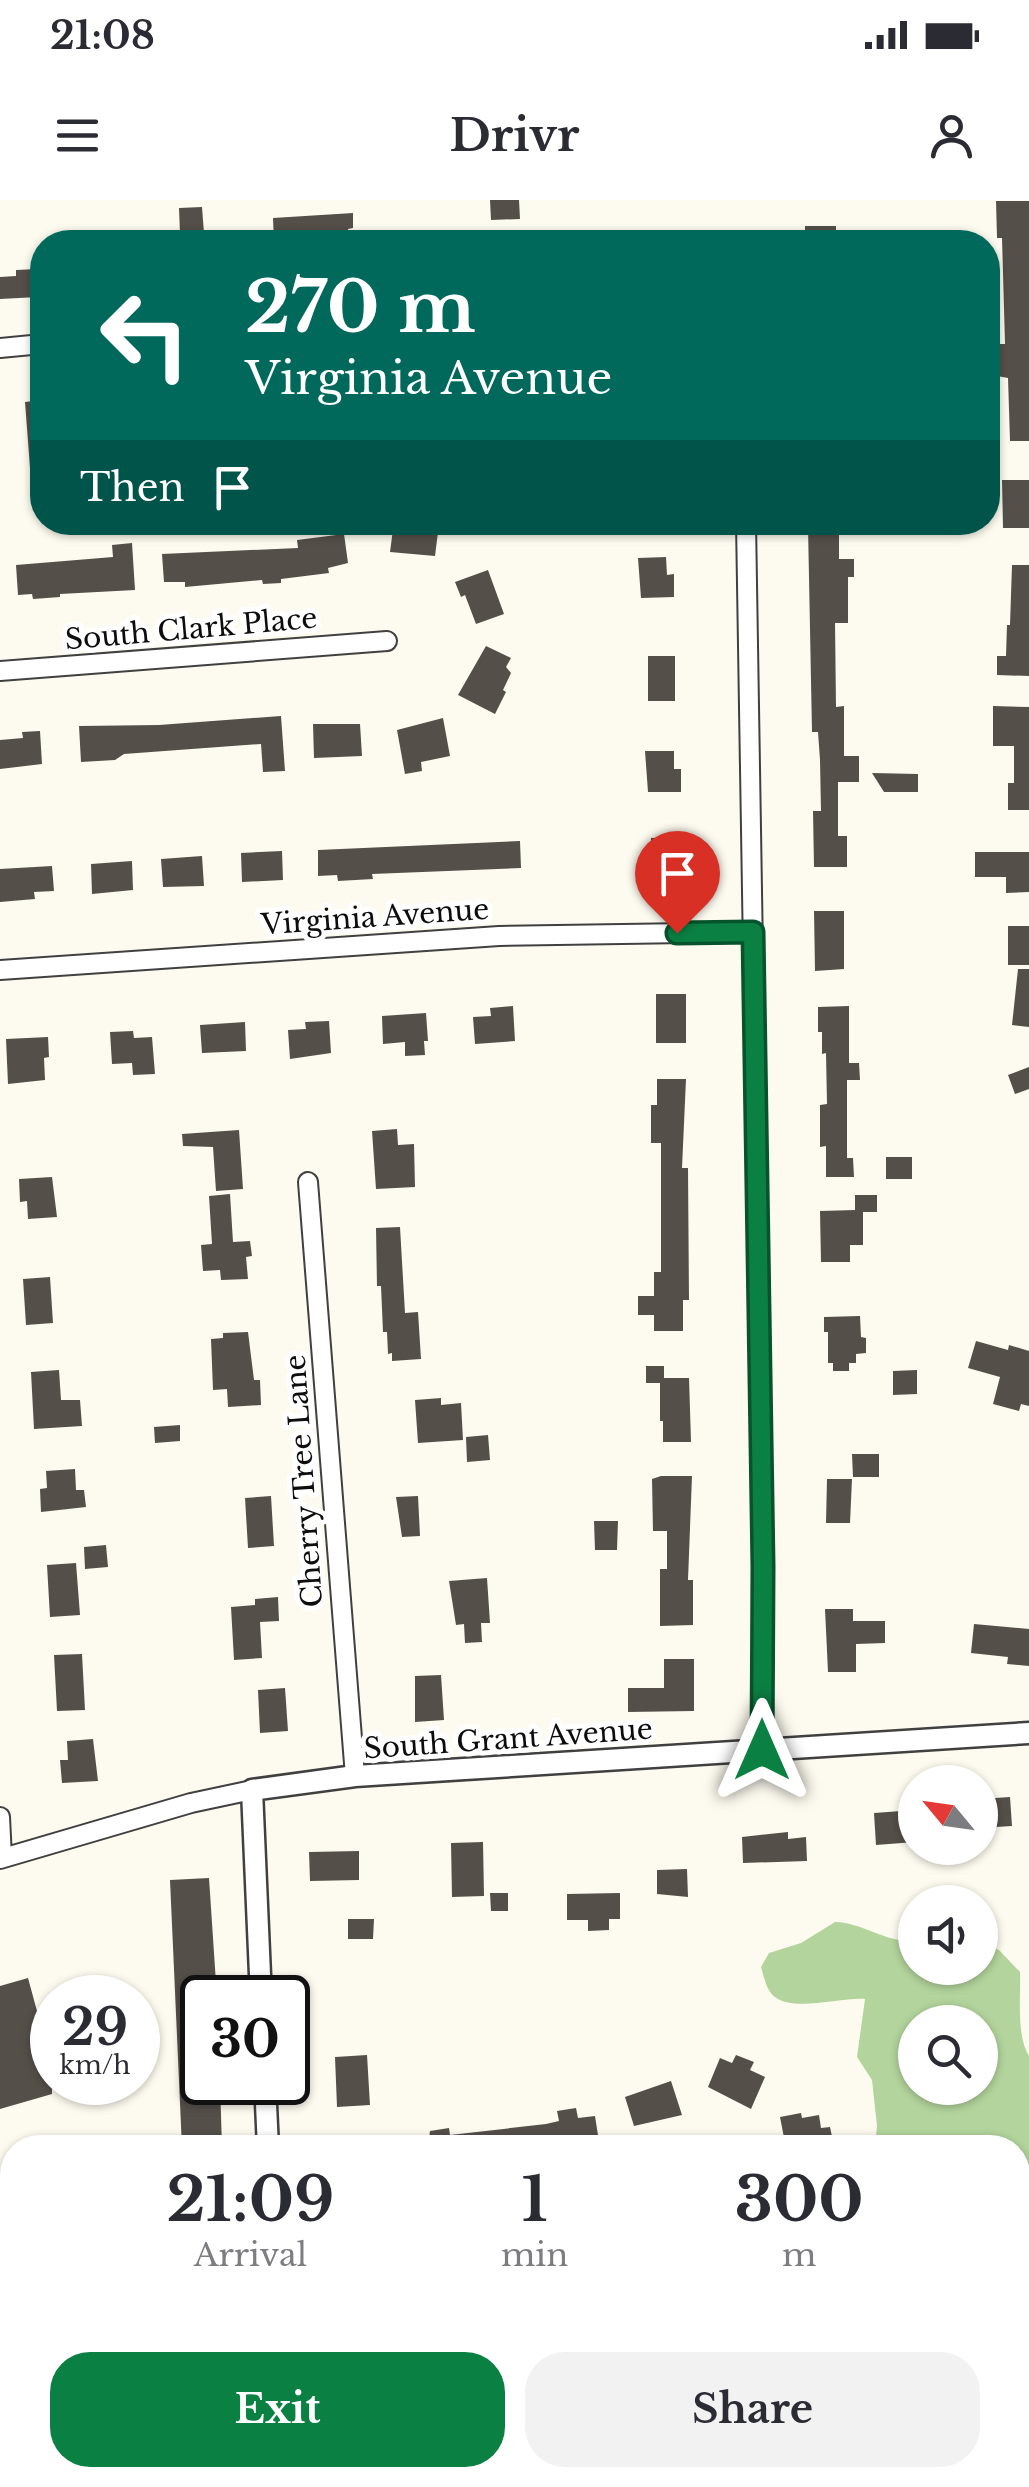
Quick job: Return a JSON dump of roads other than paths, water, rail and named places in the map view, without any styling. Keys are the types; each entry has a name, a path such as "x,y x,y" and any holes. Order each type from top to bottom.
{"street":[{"path":"0,348 30,345"},
{"path":"746,535 763,1567 762,1750"},
{"name":"South Clark Place","path":"0,671 387,641"},
{"name":"Virginia Avenue","path":"0,970 499,936 753,932"},
{"name":"Cherry Tree Lane","path":"308,1182 355,1776"},
{"name":"South Grant Avenue","path":"1,1859 192,1803 252,1790 355,1776 1029,1733"},
{"path":"252,1790 260,1975"},
{"path":"0,1817 1,1859"},
{"path":"266,2105 267,2135"}]}
